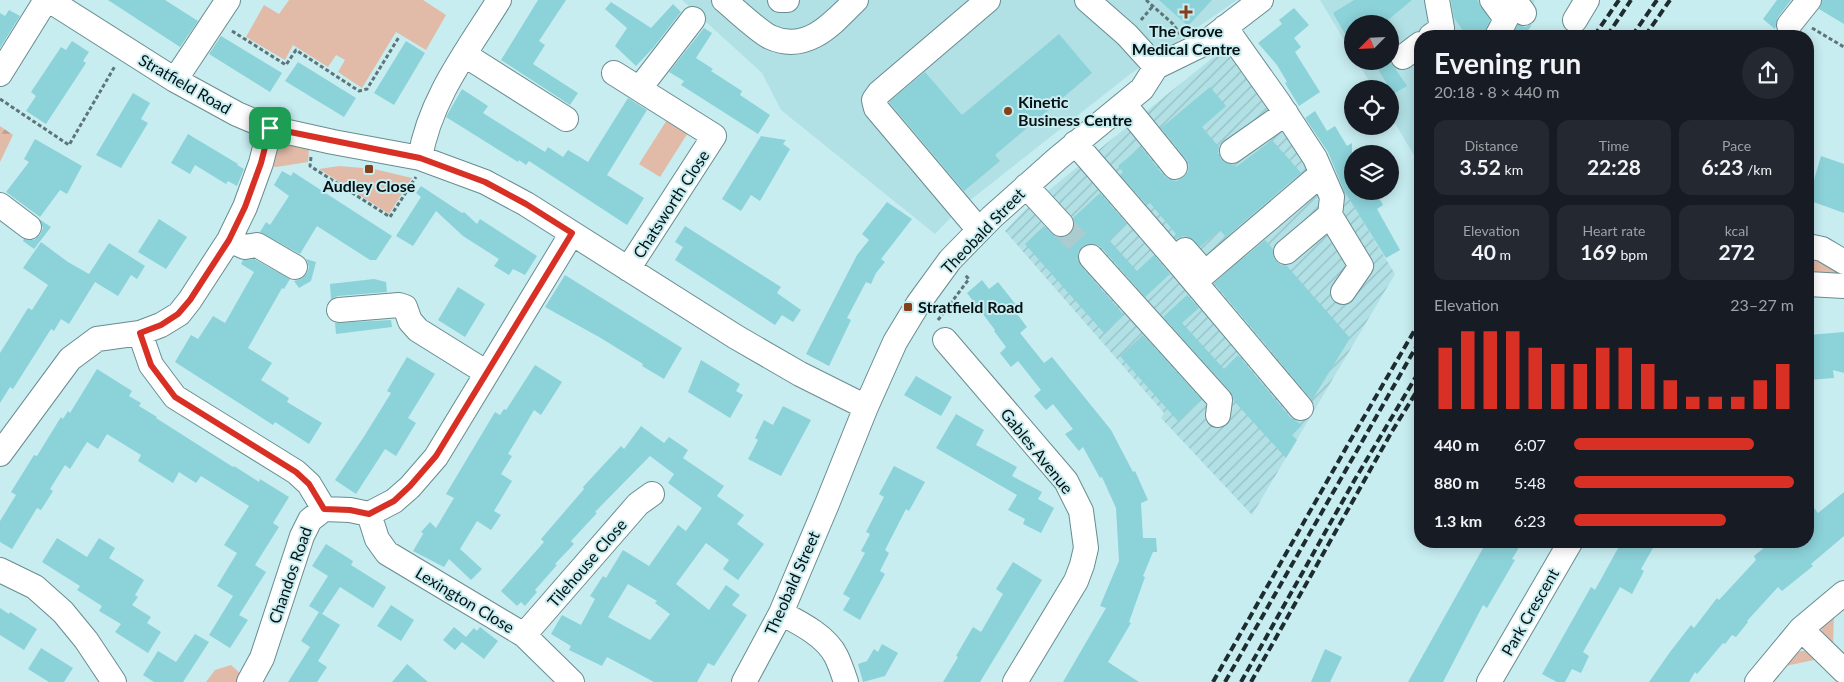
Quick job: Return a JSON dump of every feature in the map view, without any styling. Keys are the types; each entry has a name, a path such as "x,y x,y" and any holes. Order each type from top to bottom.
{"street":[{"name":"Stratfield Road","path":"47,0 175,80 228,110 270,128 423,159 485,182 526,204 736,337 800,374 866,407"},
{"path":"0,74 47,0"},
{"path":"175,80 228,0"},
{"path":"423,159 431,116 444,88 500,0"},
{"path":"724,0 769,36 783,40 799,40 814,37 831,26 856,0"},
{"path":"780,0 787,0"},
{"path":"979,230 876,108 874,100 879,93 988,0"},
{"path":"1087,0 1127,35 1156,67 1205,43 1261,0"},
{"path":"1437,0 1442,28 1439,30"},
{"path":"1492,0 1506,19 1500,30"},
{"path":"1575,20 1588,0"},
{"path":"639,89 693,19"},
{"path":"1225,27 1286,113 1315,158 1332,197 1330,215 1361,266 1343,292"},
{"path":"465,55 566,119"},
{"name":"Theobald Street","path":"744,682 781,613 866,407 895,342 918,304 950,260 979,230 1079,139 1142,89 1156,67"},
{"name":"Chatsworth Close","path":"614,74 714,136 628,269"},
{"path":"1124,104 1175,167"},
{"path":"1232,151 1286,113"},
{"path":"0,454 70,359 97,339 140,333 161,325 178,314 190,300 229,240 245,207 261,163 270,128"},
{"path":"1079,139 1205,273 1312,181 1323,176"},
{"path":"1079,139 1301,408"},
{"path":"1026,186 1061,224"},
{"path":"0,205 29,227"},
{"path":"1286,252 1330,215"},
{"path":"324,509 350,510 369,514 394,501 410,486 436,456 572,233"},
{"path":"229,240 245,247 257,245 295,267"},
{"path":"1814,247 1822,249 1844,262"},
{"path":"1091,257 1220,400 1218,415"},
{"path":"1814,284 1844,286"},
{"path":"339,310 399,305 405,307 410,321 418,330 487,373"},
{"name":"Chandos Road","path":"140,333 151,365 175,397 296,472 309,484 324,509 310,520 302,536 262,658 249,682"},
{"name":"Gables Avenue","path":"945,340 1066,482 1081,511 1086,548 1076,581 1016,682"},
{"name":"Tilehouse Close","path":"524,636 638,504 652,494"},
{"name":"Lexington Close","path":"369,514 377,538 386,553 524,636 572,682"},
{"name":"Park Crescent","path":"1489,682 1567,548"},
{"path":"0,570 36,587 63,612 86,640 114,682"},
{"path":"1756,682 1801,629 1844,593"},
{"path":"781,613 824,640 836,654 846,682"},
{"path":"1801,629 1844,671"}],"path":[{"path":"1146,0 1172,23 1182,36"},
{"path":"1139,22 1153,6"},
{"path":"1798,14 1816,30 1844,47"},
{"path":"215,20 286,65 296,50 359,91 367,88 399,37"},
{"path":"0,99 68,145 125,49"},
{"path":"312,137 310,166 390,217 423,159"},
{"path":"945,340 934,326 969,279 950,260"}],"shaded area":[{"path":"682,0 1237,0 1129,75 959,209 935,234 781,110 762,73"},
{"path":"1320,0 1535,0 1522,30 1414,30 1414,155 1399,130 1399,80 1369,80 1362,70 1399,70 1399,15 1344,15 1344,40"},
{"path":"1242,34 1268,66 1344,190 1344,200 1350,200 1395,274 1252,515 1161,418 1164,413 1005,231 1028,207"}],"green space":[{"path":"289,0 423,0 446,15 426,50 396,32 362,88 338,72 345,60 336,55 328,67 293,45 285,60 246,37 264,5 279,14"},
{"path":"670,115 691,128 660,177 639,164"},
{"path":"0,126 13,135 0,162"},
{"path":"292,144 309,149 308,162 276,167 268,165 277,150"},
{"path":"339,166 374,169 412,178 389,214 319,169"},
{"path":"1814,254 1844,269 1844,277 1814,277"},
{"path":"1834,609 1833,650 1824,638 1822,625"},
{"path":"1808,651 1819,659 1785,666 1794,653"},
{"path":"231,665 243,676 239,682 206,682 215,670"}],"building":[{"path":"108,0 165,0 198,21 180,47"},
{"path":"538,0 566,0 539,41 545,45 533,64 578,93 570,105 501,60"},
{"name":"The Grove Medical Centre","path":"1159,0 1212,0 1188,26"},
{"path":"1354,0 1412,0 1394,15 1344,15 1344,32 1333,13"},
{"path":"1451,0 1477,0 1490,20 1486,30 1463,30 1454,18"},
{"path":"1777,0 1791,0 1778,17 1775,29 1763,19"},
{"path":"1822,0 1844,0 1844,24 1819,9"},
{"path":"611,2 651,28 673,4 681,12 653,48 636,66 615,46 627,28 605,9"},
{"path":"1294,8 1309,25 1294,38 1301,47 1295,52 1320,92 1299,106 1277,65 1258,43 1282,24 1279,20"},
{"path":"9,10 20,16 0,48 0,13 5,16"},
{"path":"1532,24 1528,30 1515,30 1518,25 1525,27"},
{"path":"704,28 712,33 696,58 713,69 711,71 742,91 740,95 770,115 758,134 681,85 684,81 669,72"},
{"name":"Kinetic Business Centre","path":"1059,34 1092,73 995,155 1000,161 964,191 889,102 925,72 962,115"},
{"path":"221,36 282,73 270,92 209,54"},
{"path":"72,41 89,52 83,61 86,63 46,124 26,111 36,96 31,92 61,47 66,50"},
{"path":"406,41 425,53 394,105 374,93"},
{"path":"298,62 356,98 344,117 285,81"},
{"path":"1378,70 1396,70 1407,86 1399,91 1399,80 1385,80"},
{"path":"1210,87 1226,106 1202,127 1219,147 1218,153 1221,159 1236,167 1272,140 1301,173 1226,237 1220,230 1200,247 1189,237 1183,236 1176,239 1174,236 1176,234 1150,203 1147,205 1120,175 1123,172 1118,166 1141,147 1164,176 1170,180 1177,181 1184,177 1188,172 1189,165 1161,128"},
{"path":"462,89 488,106 483,113 545,152 548,147 563,157 568,150 588,162 628,98 647,110 607,175 644,198 627,225 529,161 526,165 519,160 518,162 446,117"},
{"path":"133,93 150,103 141,119 148,123 121,168 96,155"},
{"path":"1315,111 1327,131 1335,126 1346,145 1344,145 1344,191 1328,152 1305,118"},
{"path":"188,134 244,169 237,186 228,181 226,184 195,165 190,174 171,163"},
{"path":"761,136 786,140 783,144 790,149 760,201 751,195 741,211 722,199"},
{"path":"35,139 82,166 67,194 60,190 40,217 6,192 29,162 24,159"},
{"path":"1821,156 1844,164 1844,213 1814,202 1814,180"},
{"path":"282,171 291,176 293,172 392,236 376,260 370,260 317,226 300,254 260,232 266,222 270,225 289,196 274,185"},
{"path":"421,186 462,213 464,212 477,224 480,219 537,256 525,275 513,269 509,275 494,266 499,259 463,236 436,211 413,246 396,236 421,197 416,193"},
{"path":"1100,193 1127,224 1109,240 1137,271 1154,255 1170,274 1145,297 1101,247 1095,244 1088,244 1082,247 1078,253 1078,260 1081,266 1124,315 1104,333 1025,244 1044,226 1056,237 1064,237 1070,234 1074,228 1073,218"},
{"path":"1350,200 1380,200 1383,205 1377,209 1400,250 1386,258"},
{"path":"887,202 912,219 881,259 885,262 876,273 871,284 866,282 847,318 851,320 829,366 806,354 857,255 869,240 862,234"},
{"path":"39,219 51,227 34,249 23,241 24,239 34,240 40,235 43,228"},
{"path":"159,219 187,237 166,269 138,252"},
{"path":"685,226 781,287 777,293 801,310 793,322 782,315 775,325 675,260 683,247 675,242"},
{"path":"1265,240 1273,249 1276,261 1281,265 1287,266 1350,338 1312,400 1214,283"},
{"path":"41,242 68,262 89,274 109,243 145,266 137,279 131,275 118,296 95,282 69,324 61,319 54,331 51,329 13,389 10,387 0,403 0,353 28,308 32,310 48,285 23,268"},
{"path":"254,259 290,279 284,289 282,288 248,348 272,363 261,380 289,398 287,402 322,423 309,444 275,422 273,425 175,362 191,335 198,339 213,316 225,323 254,272 241,264 243,260"},
{"path":"306,259 316,262 311,281 299,288 294,281 301,279 307,273 309,267"},
{"path":"565,275 682,348 664,379 599,337 545,307"},
{"path":"374,279 386,282 387,292 338,296 331,299 330,284"},
{"path":"982,280 989,289 998,282 1017,306 1013,309 1027,327 1020,333 1044,363 1052,357 1111,430 1133,472 1135,471 1148,500 1141,503 1143,538 1156,538 1157,552 1153,552 1143,576 1145,577 1129,622 1131,623 1108,662 1139,682 1063,682 1106,608 1100,606 1119,561 1116,508 1102,477 1100,478 1083,447 1079,451 1065,434 1073,429 1053,404 1046,410 1034,396 1041,390 1018,361 1011,367 1000,353 1006,347 967,293"},
{"path":"458,287 485,304 465,337 438,320"},
{"path":"1187,295 1199,308 1182,323 1224,369 1238,355 1290,417 1302,425 1292,435 1297,440 1286,458 1234,401 1230,391 1163,317"},
{"path":"391,320 392,327 336,334 335,323"},
{"path":"1844,332 1844,373 1833,370 1834,378 1814,380 1814,334"},
{"path":"1143,335 1202,400 1178,421 1120,356"},
{"path":"407,357 435,374 408,418 416,423 396,456 385,449 356,494 335,480 391,393 387,391"},
{"path":"701,360 740,384 736,391 743,395 730,418 688,392"},
{"path":"535,365 562,382 541,415 534,410 508,454 512,456 501,474 512,481 494,511 501,515 491,530 477,521 460,549 482,569 471,580 449,559 444,567 413,551 423,534 425,535 421,532 430,522 436,528 454,498 446,494 495,412 500,415 504,409 506,410"},
{"path":"97,369 132,391 129,396 141,403 139,406 156,418 233,467 259,482 260,479 289,497 273,523 279,527 255,565 266,572 239,615 248,620 230,648 209,635 233,596 217,586 237,553 224,545 249,506 201,476 196,483 179,472 173,483 138,461 141,455 107,434 98,449 87,442 70,469 65,465 50,489 53,491 41,510 37,508 12,549 0,542 0,521 16,495 11,492 34,455 37,456 61,417 63,419 68,411 70,413"},
{"path":"916,376 952,397 941,416 904,395"},
{"path":"783,406 811,420 781,476 748,459 758,440 755,438 764,420 773,425"},
{"path":"956,414 984,430 976,445 1017,467 1012,476 1042,492 1038,499 1054,508 1041,533 1023,524 1025,519 1008,510 1017,495 936,448"},
{"path":"641,426 664,443 669,437 688,450 683,458 724,486 717,496 744,515 737,524 764,544 738,580 723,569 729,560 706,543 676,584 709,610 726,585 740,595 732,605 747,615 714,666 708,663 697,682 654,682 607,657 602,666 569,650 571,646 551,634 562,615 581,625 595,599 590,596 603,576 606,578 623,550 649,566 678,525 686,531 702,508 668,483 674,474 650,456 595,512 597,513 571,541 574,544 555,564 557,565 535,590 537,592 525,606 521,602 517,606 501,591 544,542 541,539 584,489 583,487 621,446 624,449","holes":["628,584 657,601 655,603 670,614 650,640 608,617"]},
{"path":"894,466 925,482 909,511 906,509 885,550 889,553 880,571 885,574 860,620 843,610 850,598 843,594 865,553 861,551 870,534 866,532 884,497 879,494"},
{"path":"1844,492 1844,536 1811,564 1813,566 1782,591 1778,587 1747,621 1736,637 1732,635 1725,644 1723,643 1697,674 1695,672 1689,682 1649,682 1691,625 1694,628 1717,598 1719,600 1756,560 1754,556 1764,548 1814,548 1814,508 1818,513"},
{"path":"57,538 87,557 99,538 115,548 109,558 144,580 135,595 138,597 132,605 151,617 147,623 161,632 148,653 115,632 121,624 99,611 102,606 77,590 80,586 42,562"},
{"path":"326,544 353,561 351,565 386,587 373,608 340,587 322,614 309,606 328,576 312,566"},
{"path":"1483,548 1519,548 1512,559 1515,560 1487,608 1483,605 1443,682 1408,682"},
{"path":"1618,548 1653,548 1641,569 1644,571 1632,594 1620,587 1583,652 1589,656 1581,673 1572,669 1565,682 1557,682 1542,674 1591,587 1595,590"},
{"path":"1013,562 1042,580 980,682 943,682 973,627 981,632 1003,594 996,589"},
{"path":"391,605 414,620 401,641 377,626"},
{"path":"0,608 37,629 24,650 0,635"},
{"path":"319,612 340,625 318,661 327,667 317,682 288,682 310,647 301,641"},
{"path":"454,627 466,637 474,628 477,631 480,627 498,641 484,659 462,642 455,650 443,640"},
{"path":"195,634 209,642 183,682 154,682 143,675 158,651 176,662"},
{"path":"882,644 898,653 885,676 863,682 858,664 867,661 874,649 878,652"},
{"path":"41,648 73,668 64,682 49,682 28,669"},
{"path":"1325,649 1342,657 1330,682 1311,682"},
{"path":"407,664 428,682 392,682"}],"tunnel":[{"path":"1061,224 1091,257"}],"railway":[{"path":"1598,30 1619,0"},
{"path":"1611,30 1631,0"},
{"path":"1636,30 1657,0"},
{"path":"1649,30 1670,0"},
{"path":"1213,682 1414,331"},
{"path":"1225,682 1414,351"},
{"path":"1241,682 1354,481 1414,380"},
{"path":"1251,682 1391,433 1414,396"}],"place":[{"name":"The Grove Medical Centre","path":"1186,12"},
{"name":"Kinetic Business Centre","path":"1008,111"},
{"name":"Audley Close","path":"369,169"},
{"name":"Stratfield Road","path":"908,307"}],"route":[{"path":"270,128 420,158 485,182 526,204 572,233 436,456 394,501 369,514 350,510 324,509 309,484 296,472 175,397 151,365 140,333 161,325 178,314 190,300 229,240 245,207 261,163 270,128"}]}
